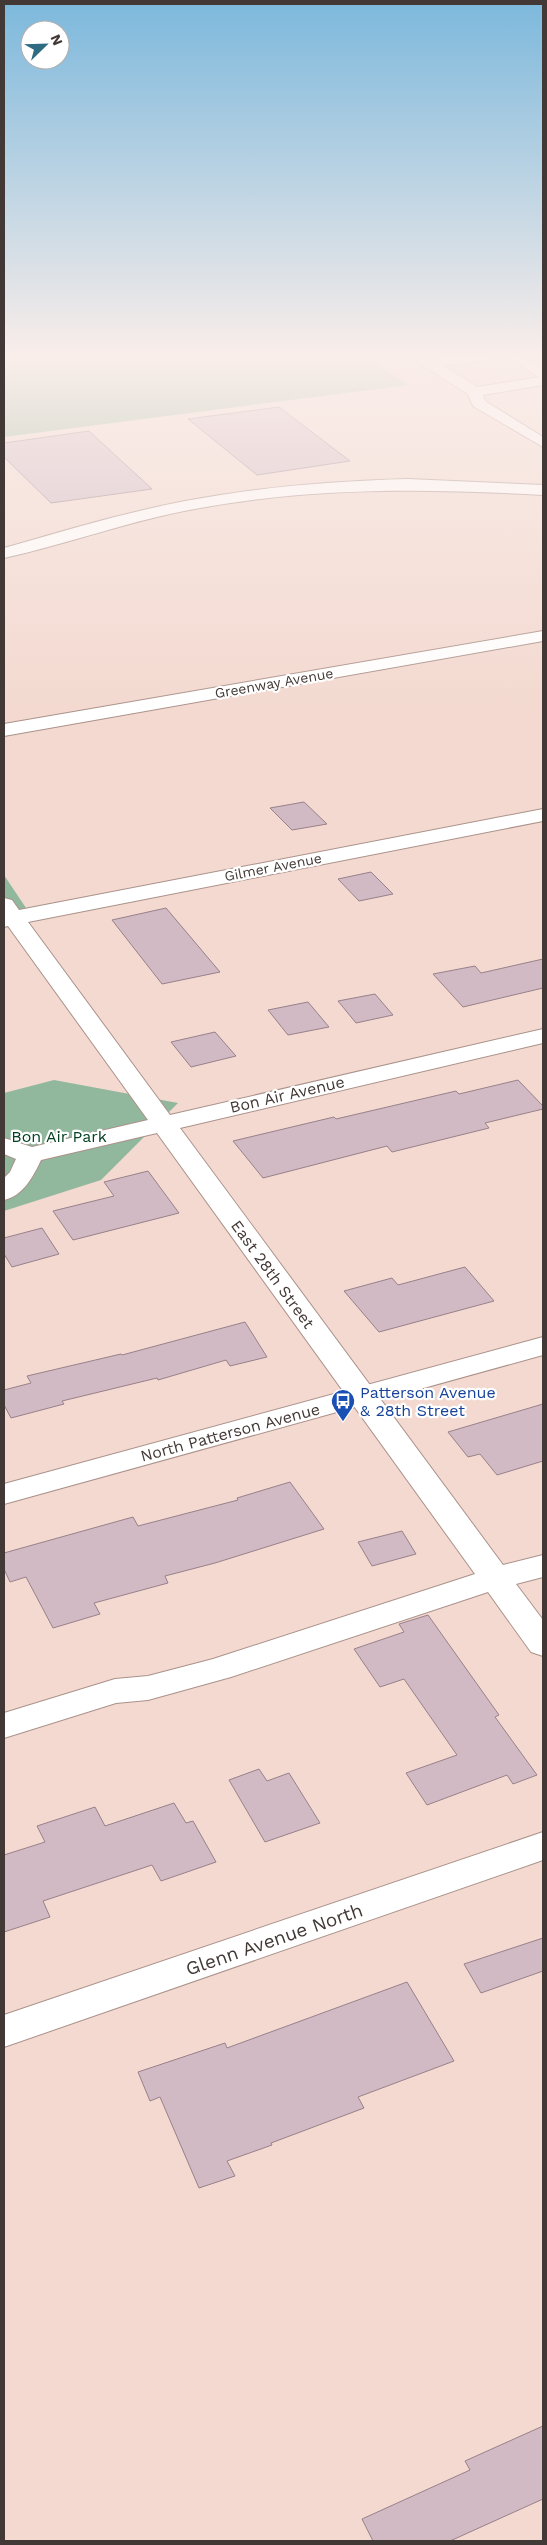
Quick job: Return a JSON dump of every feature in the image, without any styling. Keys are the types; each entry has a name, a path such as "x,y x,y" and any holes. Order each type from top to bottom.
{"street":[{"path":"4,553 108,524 224,499 312,490 430,484 543,490"},
{"path":"66,552 128,532 108,524"},
{"name":"Greenway Avenue","path":"4,730 543,636"},
{"name":"Gilmer Avenue","path":"7,915 543,815"},
{"name":"East 28th Street","path":"7,915 163,1122 543,1644"},
{"name":"Bon Air Avenue","path":"30,1154 543,1036"},
{"path":"4,1146 30,1154 21,1176 4,1192"},
{"name":"North Patterson Avenue","path":"4,1494 543,1346"},
{"path":"4,1726 115,1691 148,1688 219,1670 496,1578 543,1566"},
{"name":"Glenn Avenue North","path":"4,2031 543,1846"}],"green space":[{"path":"4,875 26,908 4,913"},
{"name":"Bon Air Park","path":"54,1080 178,1103 101,1180 4,1211 4,1093"}],"building":[{"path":"22,475 137,475 152,489 51,503"},
{"path":"304,802 327,824 292,830 270,808"},
{"path":"371,872 393,894 359,901 338,879"},
{"path":"166,908 220,972 162,984 112,920"},
{"path":"543,959 543,988 463,1007 433,974 475,966 481,973"},
{"path":"375,994 393,1015 356,1023 338,1001"},
{"path":"308,1002 329,1027 288,1035 268,1010"},
{"path":"215,1032 236,1056 191,1067 171,1042"},
{"path":"518,1080 543,1106 543,1109 485,1123 489,1128 392,1152 387,1146 263,1178 233,1141 334,1117 336,1119 456,1091 459,1094"},
{"path":"148,1171 179,1213 73,1240 53,1211 114,1196 104,1182"},
{"path":"42,1228 59,1254 12,1267 4,1254 4,1238"},
{"path":"465,1267 494,1301 379,1332 344,1291 392,1278 398,1285"},
{"path":"245,1322 267,1357 230,1366 226,1360 158,1380 157,1378 62,1401 64,1404 11,1418 4,1405 4,1390 31,1383 27,1376 122,1355"},
{"path":"543,1404 543,1461 497,1475 480,1454 468,1457 448,1432"},
{"path":"290,1482 324,1529 215,1563 165,1576 168,1583 94,1603 100,1614 53,1628 26,1577 10,1582 4,1569 4,1553 133,1517 138,1526 238,1500 237,1498"},
{"path":"402,1531 416,1554 372,1566 358,1542"},
{"path":"428,1615 499,1715 495,1717 537,1775 513,1784 507,1775 427,1805 406,1773 457,1755 404,1679 380,1687 354,1649 404,1632 399,1624"},
{"path":"259,1769 267,1781 289,1773 320,1823 265,1842 229,1780"},
{"path":"174,1803 186,1823 193,1821 216,1862 161,1881 152,1865 43,1901 50,1917 4,1932 4,1855 45,1842 37,1826 95,1807 105,1826"},
{"path":"543,1938 543,1971 481,1993 464,1964"},
{"path":"407,1982 454,2061 358,2097 364,2108 227,2161 235,2176 199,2188 160,2097 150,2101 138,2072 225,2043 227,2048"},
{"path":"543,2426 543,2499 450,2541 373,2541 362,2519 470,2470 465,2461"}],"place":[{"name":"Patterson Avenue & 28th Street","path":"343,1422"}]}
